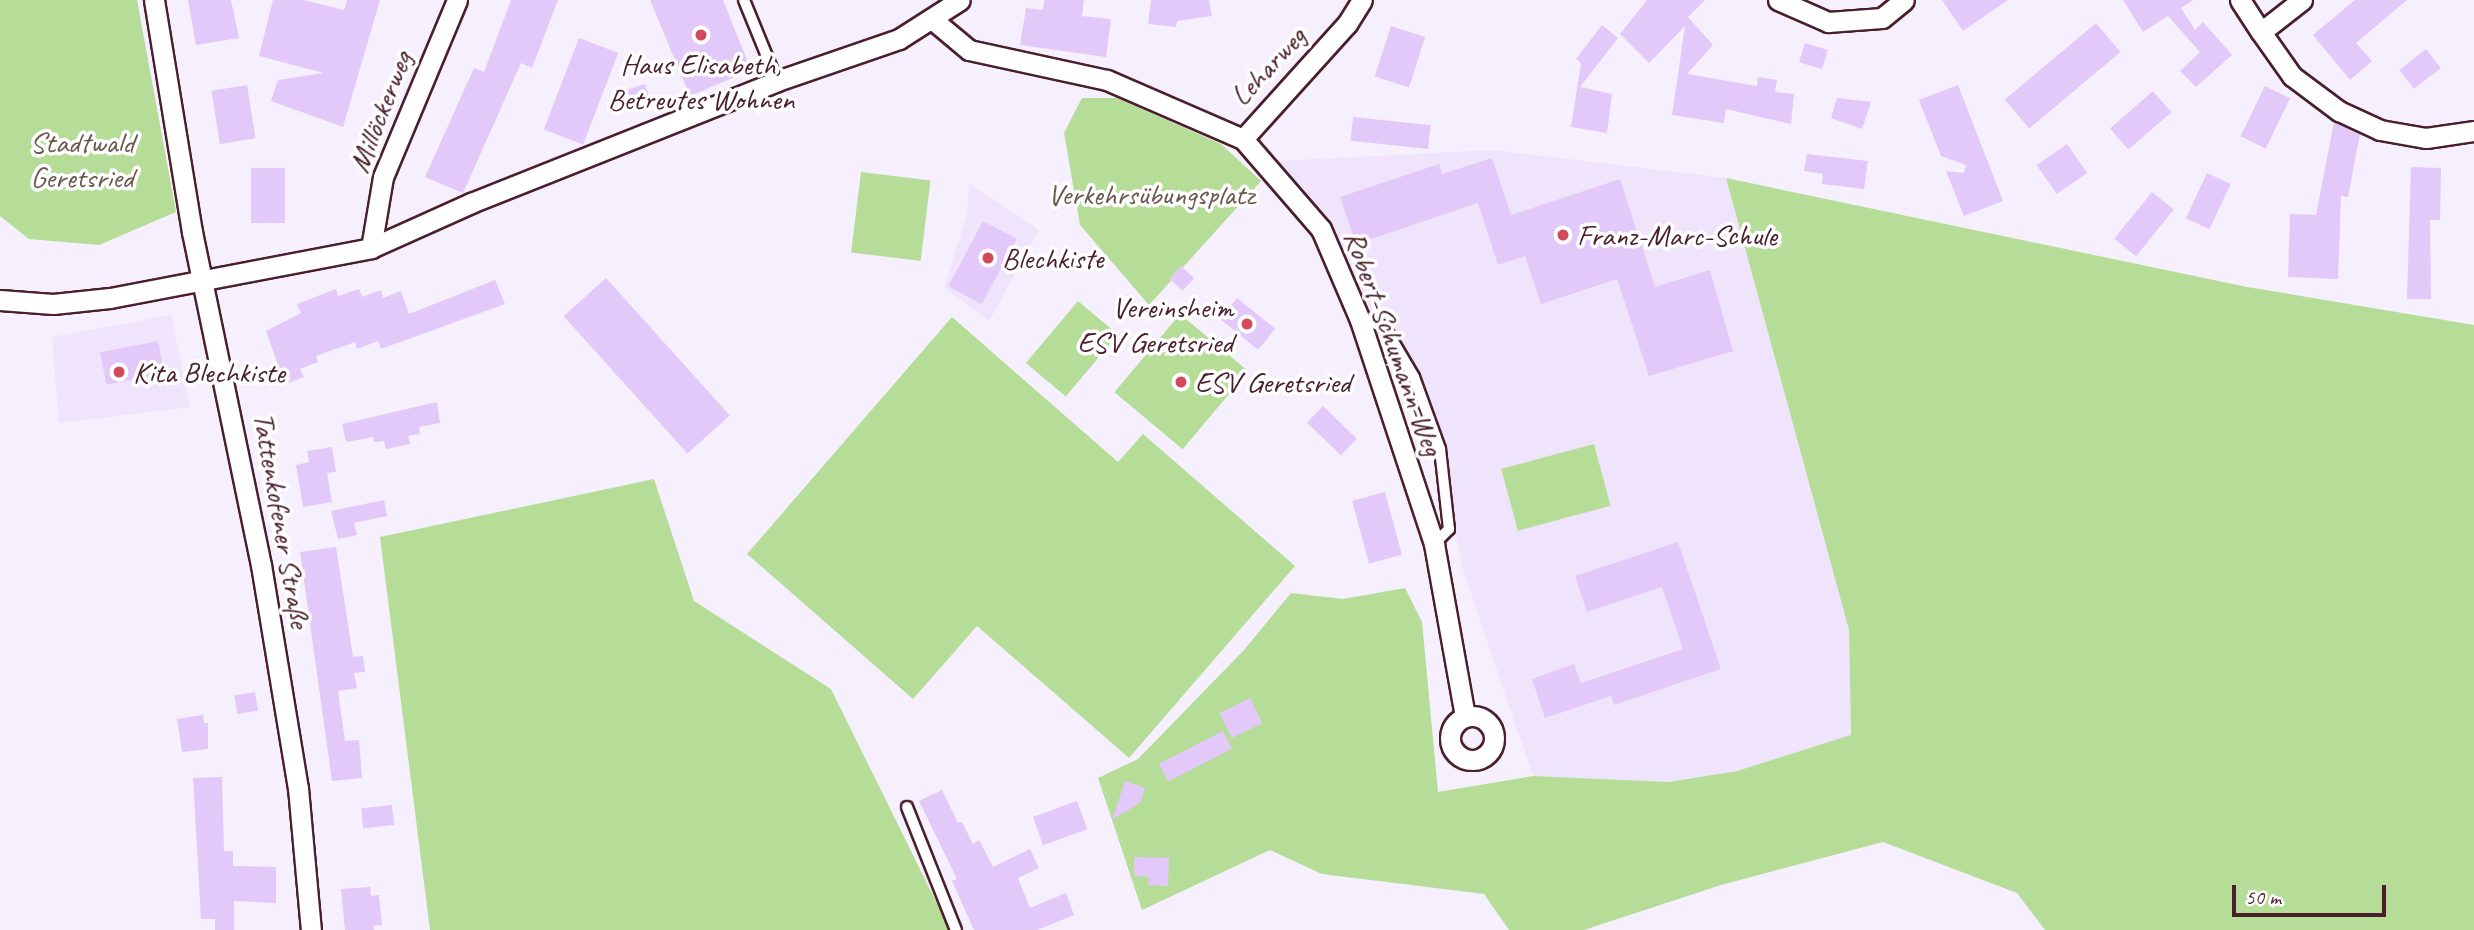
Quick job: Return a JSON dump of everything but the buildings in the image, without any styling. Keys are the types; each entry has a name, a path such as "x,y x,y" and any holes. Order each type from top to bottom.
{"street":[{"name":"Tattenkofener Straße","path":"154,0 201,281 261,565 298,788 310,930"},
{"name":"Millöckerweg","path":"371,248 383,177 457,0"},
{"path":"0,300 53,304 201,281 371,248 777,81 899,39 933,20 960,0"},
{"name":"Leharweg","path":"1242,139 1347,24 1362,0"},
{"path":"1779,0 1828,22 1882,18 1904,0"},
{"path":"2240,0 2292,76 2339,111 2380,130 2426,138 2474,131"},
{"path":"2260,32 2302,0"},
{"name":"Robert-Schumann-Weg","path":"933,20 970,50 1107,80 1242,139 1321,229 1360,320 1434,544 1465,716"}],"lane":[{"path":"744,0 777,81"},
{"path":"1360,320 1384,326 1414,377 1440,449 1449,529 1434,544"},
{"path":"907,807 956,930"}],"shaded area":[{"path":"1493,150 1726,178 1849,630 1851,735 1737,771 1669,782 1533,776 1463,570 1439,442 1419,392 1384,326 1360,320 1321,229 1278,161"},
{"name":"Blechkiste","path":"969,183 1039,230 989,321 944,287 967,216"},
{"name":"Kita Blechkiste","path":"171,315 190,407 59,423 52,337"}],"green space":[{"name":"Stadtwald Geretsried","path":"0,0 137,0 176,212 99,245 29,239 0,216"},
{"name":"Verkehrsübungsplatz","path":"1082,98 1117,98 1221,144 1261,181 1149,305 1080,225 1064,133"},
{"path":"861,172 930,181 921,261 851,252"},
{"path":"1726,178 2247,287 2474,325 2474,930 2045,930 2017,893 1883,842 1721,885 1584,930 1509,930 1484,894 1322,874 1270,850 1142,910 1098,778 1138,759 1244,650 1291,593 1343,599 1405,588 1422,622 1438,792 1533,776 1669,782 1737,771 1851,735 1849,630"},
{"path":"1078,301 1118,334 1066,396 1026,363"},
{"name":"ESV Geretsried","path":"1180,314 1248,371 1183,449 1114,392"},
{"path":"952,317 1118,462 1143,434 1295,566 1129,758 977,626 913,699 747,554"},
{"path":"1594,444 1611,506 1518,531 1501,469"},
{"path":"654,479 694,601 831,689 950,930 430,930 380,537"}],"place":[{"name":"Haus Elisabeth, Betreutes Wohnen","path":"701,35"},
{"name":"Franz-Marc-Schule","path":"1563,235"},
{"name":"Blechkiste","path":"988,258"},
{"name":"Vereinsheim ESV Geretsried","path":"1247,324"},
{"name":"Kita Blechkiste","path":"119,372"},
{"name":"ESV Geretsried","path":"1181,382"}]}
